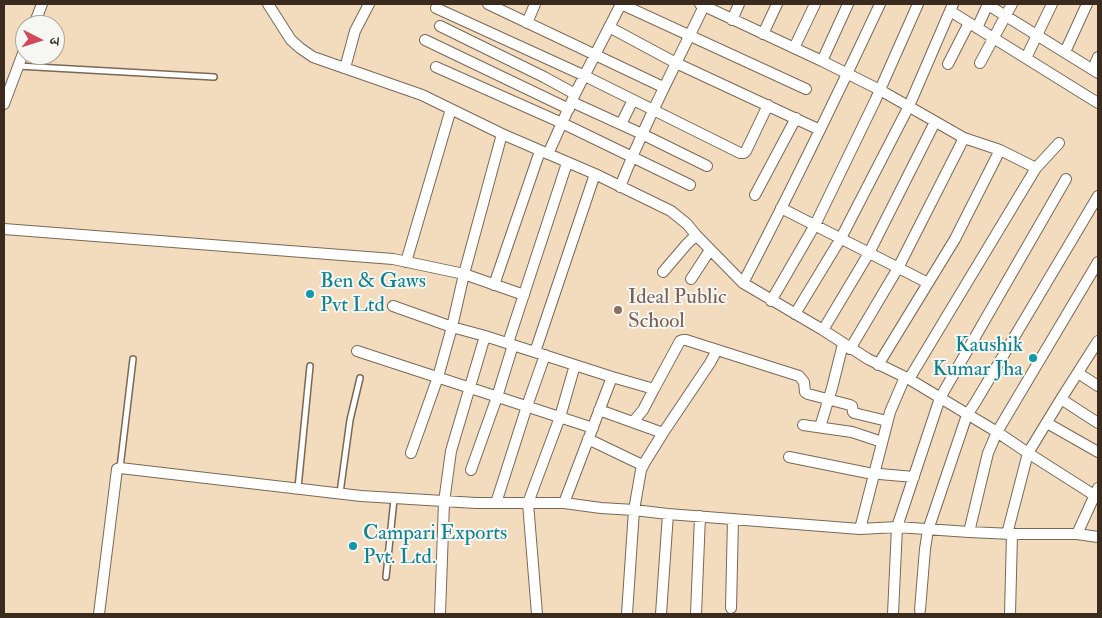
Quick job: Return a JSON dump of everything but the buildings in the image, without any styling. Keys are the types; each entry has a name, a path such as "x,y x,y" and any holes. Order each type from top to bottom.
{"street":[{"path":"345,68 355,30 369,4"},
{"path":"527,22 535,4"},
{"path":"494,285 544,152 562,123 594,55 621,4 806,89"},
{"path":"732,20 740,4"},
{"path":"763,34 777,4"},
{"path":"794,48 815,4"},
{"path":"822,61 848,4"},
{"path":"743,283 820,130 880,4"},
{"path":"771,301 815,225 880,90 918,4"},
{"path":"948,64 988,4 1095,71 1098,57"},
{"path":"980,63 1012,4"},
{"path":"1026,58 1052,4"},
{"path":"271,5 291,40 313,57 422,95 502,134 595,174 671,211 680,217 696,236 743,283 878,364 907,378 997,432 1028,454 1096,491 1077,534"},
{"path":"494,5 663,87"},
{"path":"620,187 663,87 690,35 702,5 880,90 964,138 1000,150 1036,168"},
{"path":"1064,52 1083,5"},
{"path":"795,314 841,238 909,106 951,7 973,25 1098,103"},
{"path":"436,8 585,76 740,153 746,151 768,105"},
{"path":"440,26 544,77 572,102"},
{"path":"609,27 676,63 820,130"},
{"path":"425,40 572,102 707,166"},
{"path":"4,104 18,66"},
{"path":"436,67 562,123 690,185"},
{"path":"621,124 633,100"},
{"path":"406,262 451,109"},
{"path":"755,195 796,118"},
{"path":"823,330 869,253 935,122"},
{"path":"411,453 438,378 502,134"},
{"path":"820,427 847,346 898,268 964,138"},
{"path":"860,529 887,421 907,378 1036,168 1059,143"},
{"path":"878,364 956,239 1000,150"},
{"path":"471,470 497,397 524,295 567,163"},
{"path":"496,503 527,406 540,353 595,174"},
{"path":"893,614 897,528 940,398 1066,179"},
{"path":"920,610 928,530 967,415 1098,196"},
{"path":"781,208 928,283"},
{"path":"4,229 393,259 464,274 524,295"},
{"path":"663,272 696,236"},
{"path":"691,279 710,250"},
{"path":"969,532 988,453 997,432 1098,262"},
{"path":"393,306 452,327 654,389"},
{"path":"440,614 444,502 451,451 485,336"},
{"path":"633,422 643,410 680,342 683,340 799,376 804,382 805,392 808,394 850,404 854,413 887,421"},
{"path":"1010,614 1009,534 1028,454 1098,341"},
{"path":"627,614 634,510 642,466 706,371 717,350"},
{"path":"357,351 592,428"},
{"path":"537,614 528,503 560,417 575,365"},
{"path":"1078,373 1098,386"},
{"path":"564,503 612,377"},
{"path":"1061,399 1098,423"},
{"path":"599,410 663,433"},
{"path":"1047,423 1098,452"},
{"path":"803,425 852,432 882,442"},
{"path":"588,439 642,466"},
{"path":"789,457 874,474 914,477"},
{"path":"99,614 116,472 120,468 340,493 444,502 564,503 668,514 860,529 897,528 1009,534 1077,534 1098,536"},
{"path":"661,614 668,514"},
{"path":"696,614 700,516"},
{"path":"731,608 733,519"}],"lane":[{"path":"18,66 214,77"},
{"path":"120,468 133,359"},
{"path":"298,488 310,366"},
{"path":"340,493 350,420 360,378"},
{"path":"386,577 394,498"}],"place":[{"name":"Ben & Gaws Pvt Ltd","path":"310,294"},
{"name":"Ideal Public School","path":"618,310"},
{"name":"Kaushik Kumar Jha","path":"1033,358"},
{"name":"Campari Exports Pvt. Ltd.","path":"353,546"}]}
